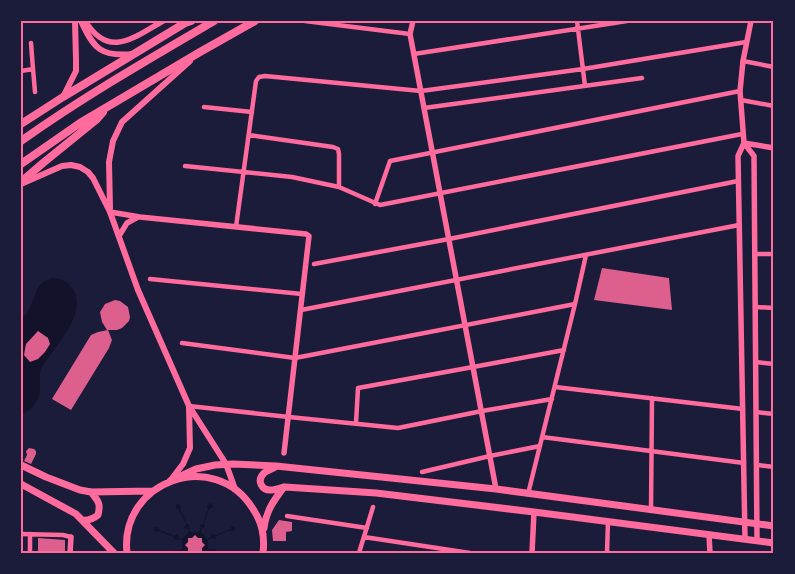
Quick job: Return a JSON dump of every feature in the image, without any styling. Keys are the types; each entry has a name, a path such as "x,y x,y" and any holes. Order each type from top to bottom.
{"highway":[{"path":"21,124 191,21"},
{"path":"21,141 53,118 214,21"},
{"path":"21,164 80,123 255,21"},
{"path":"21,184 43,163 96,120 110,105"}],"main road":[{"path":"63,97 76,71 75,21"},
{"path":"81,21 92,42 99,49 109,54 134,54"},
{"path":"110,212 109,162 113,141 122,122 200,52"},
{"path":"21,184 62,166 71,165 80,167 94,178 110,212 138,290 188,406 226,464 235,489"},
{"path":"170,481 183,464 190,448 188,406"},
{"path":"127,553 127,538 132,518 138,506 153,491 196,469 226,464 276,466 496,489 774,526"},
{"path":"21,465 80,490 91,492 153,491"},
{"path":"276,466 263,474 260,480 263,488 270,490 284,487 376,493 774,543"},
{"path":"170,481 190,477 204,477 223,482 235,489 251,505 263,533"},
{"path":"21,484 76,514 114,553"},
{"path":"263,553 265,518 268,510 284,487"},
{"path":"82,520 94,519 98,515 100,508 98,501 91,492"}],"street":[{"path":"85,21 96,36 105,41 120,43 163,21"},
{"path":"305,21 410,34"},
{"path":"414,21 410,34 496,489"},
{"path":"577,21 585,86"},
{"path":"414,54 626,21"},
{"path":"751,21 743,61 740,91 742,134 744,143 754,156 757,541"},
{"path":"236,227 256,81 259,77 421,90 583,69 746,42"},
{"path":"31,44 35,92"},
{"path":"743,61 774,67"},
{"path":"21,70 34,69"},
{"path":"424,108 642,78"},
{"path":"375,204 390,161 740,91"},
{"path":"741,100 774,106"},
{"path":"204,107 252,112"},
{"path":"185,166 292,177 339,187 375,204 386,205 742,134"},
{"path":"249,135 338,149 339,187"},
{"path":"744,143 774,148"},
{"path":"744,143 738,156 738,181 745,539"},
{"path":"314,264 738,181"},
{"path":"110,212 140,217 306,234 309,236 284,453"},
{"path":"119,236 126,223 140,217"},
{"path":"300,310 739,225"},
{"path":"528,494 586,254"},
{"path":"755,254 774,254"},
{"path":"150,279 302,294"},
{"path":"182,343 295,358 575,304"},
{"path":"755,307 774,308"},
{"path":"356,423 358,388 564,350"},
{"path":"756,362 774,364"},
{"path":"555,386 743,409"},
{"path":"651,510 652,398"},
{"path":"188,406 398,428 552,399"},
{"path":"756,412 774,414"},
{"path":"542,437 744,463"},
{"path":"422,472 540,446"},
{"path":"757,465 774,467"},
{"path":"745,491 757,492"},
{"path":"359,553 373,507"},
{"path":"532,553 534,512"},
{"path":"287,516 367,528"},
{"path":"607,553 608,521"},
{"path":"21,534 63,535 71,537 70,553"},
{"path":"30,534 30,553"},
{"path":"709,535 710,553"},
{"path":"364,537 470,553"}],"shaded area":[{"path":"52,278 65,281 70,285 77,301 76,311 66,332 41,369 38,400 33,407 21,415 21,320 29,309 39,287 43,282"},
{"path":"210,503 213,507 209,509 204,524 205,527 202,528 201,532 207,539 212,534 216,535 230,529 232,526 236,528 234,531 230,530 216,536 215,540 212,538 208,540 208,549 215,549 218,553 212,553 208,550 206,553 197,553 202,552 202,548 205,545 202,542 202,538 198,538 195,535 192,538 188,538 188,542 185,545 193,553 184,553 182,551 174,553 175,550 182,549 182,540 175,540 174,537 154,531 154,528 157,527 174,536 177,534 182,539 189,532 188,529 184,528 186,524 176,508 178,504 181,506 180,510 187,524 190,525 190,532 199,532 200,525 203,524 208,509 207,506"}],"building":[{"path":"602,268 669,278 672,310 594,300"},
{"path":"115,300 128,307 129,321 122,328 107,330 102,322 100,312 105,304"},
{"path":"108,330 112,340 109,348 71,410 52,399 91,335"},
{"path":"38,331 48,338 50,344 38,359 30,362 24,355 26,344"},
{"path":"29,448 36,451 31,464 24,461 27,455 26,451"},
{"path":"279,520 292,522 292,531 286,532 286,541 273,541 272,530"},
{"path":"195,535 198,538 202,538 202,542 205,545 202,548 202,552 188,552 188,548 185,545 188,542 188,538 192,538"},
{"path":"38,538 65,540 65,553 38,553"}]}
